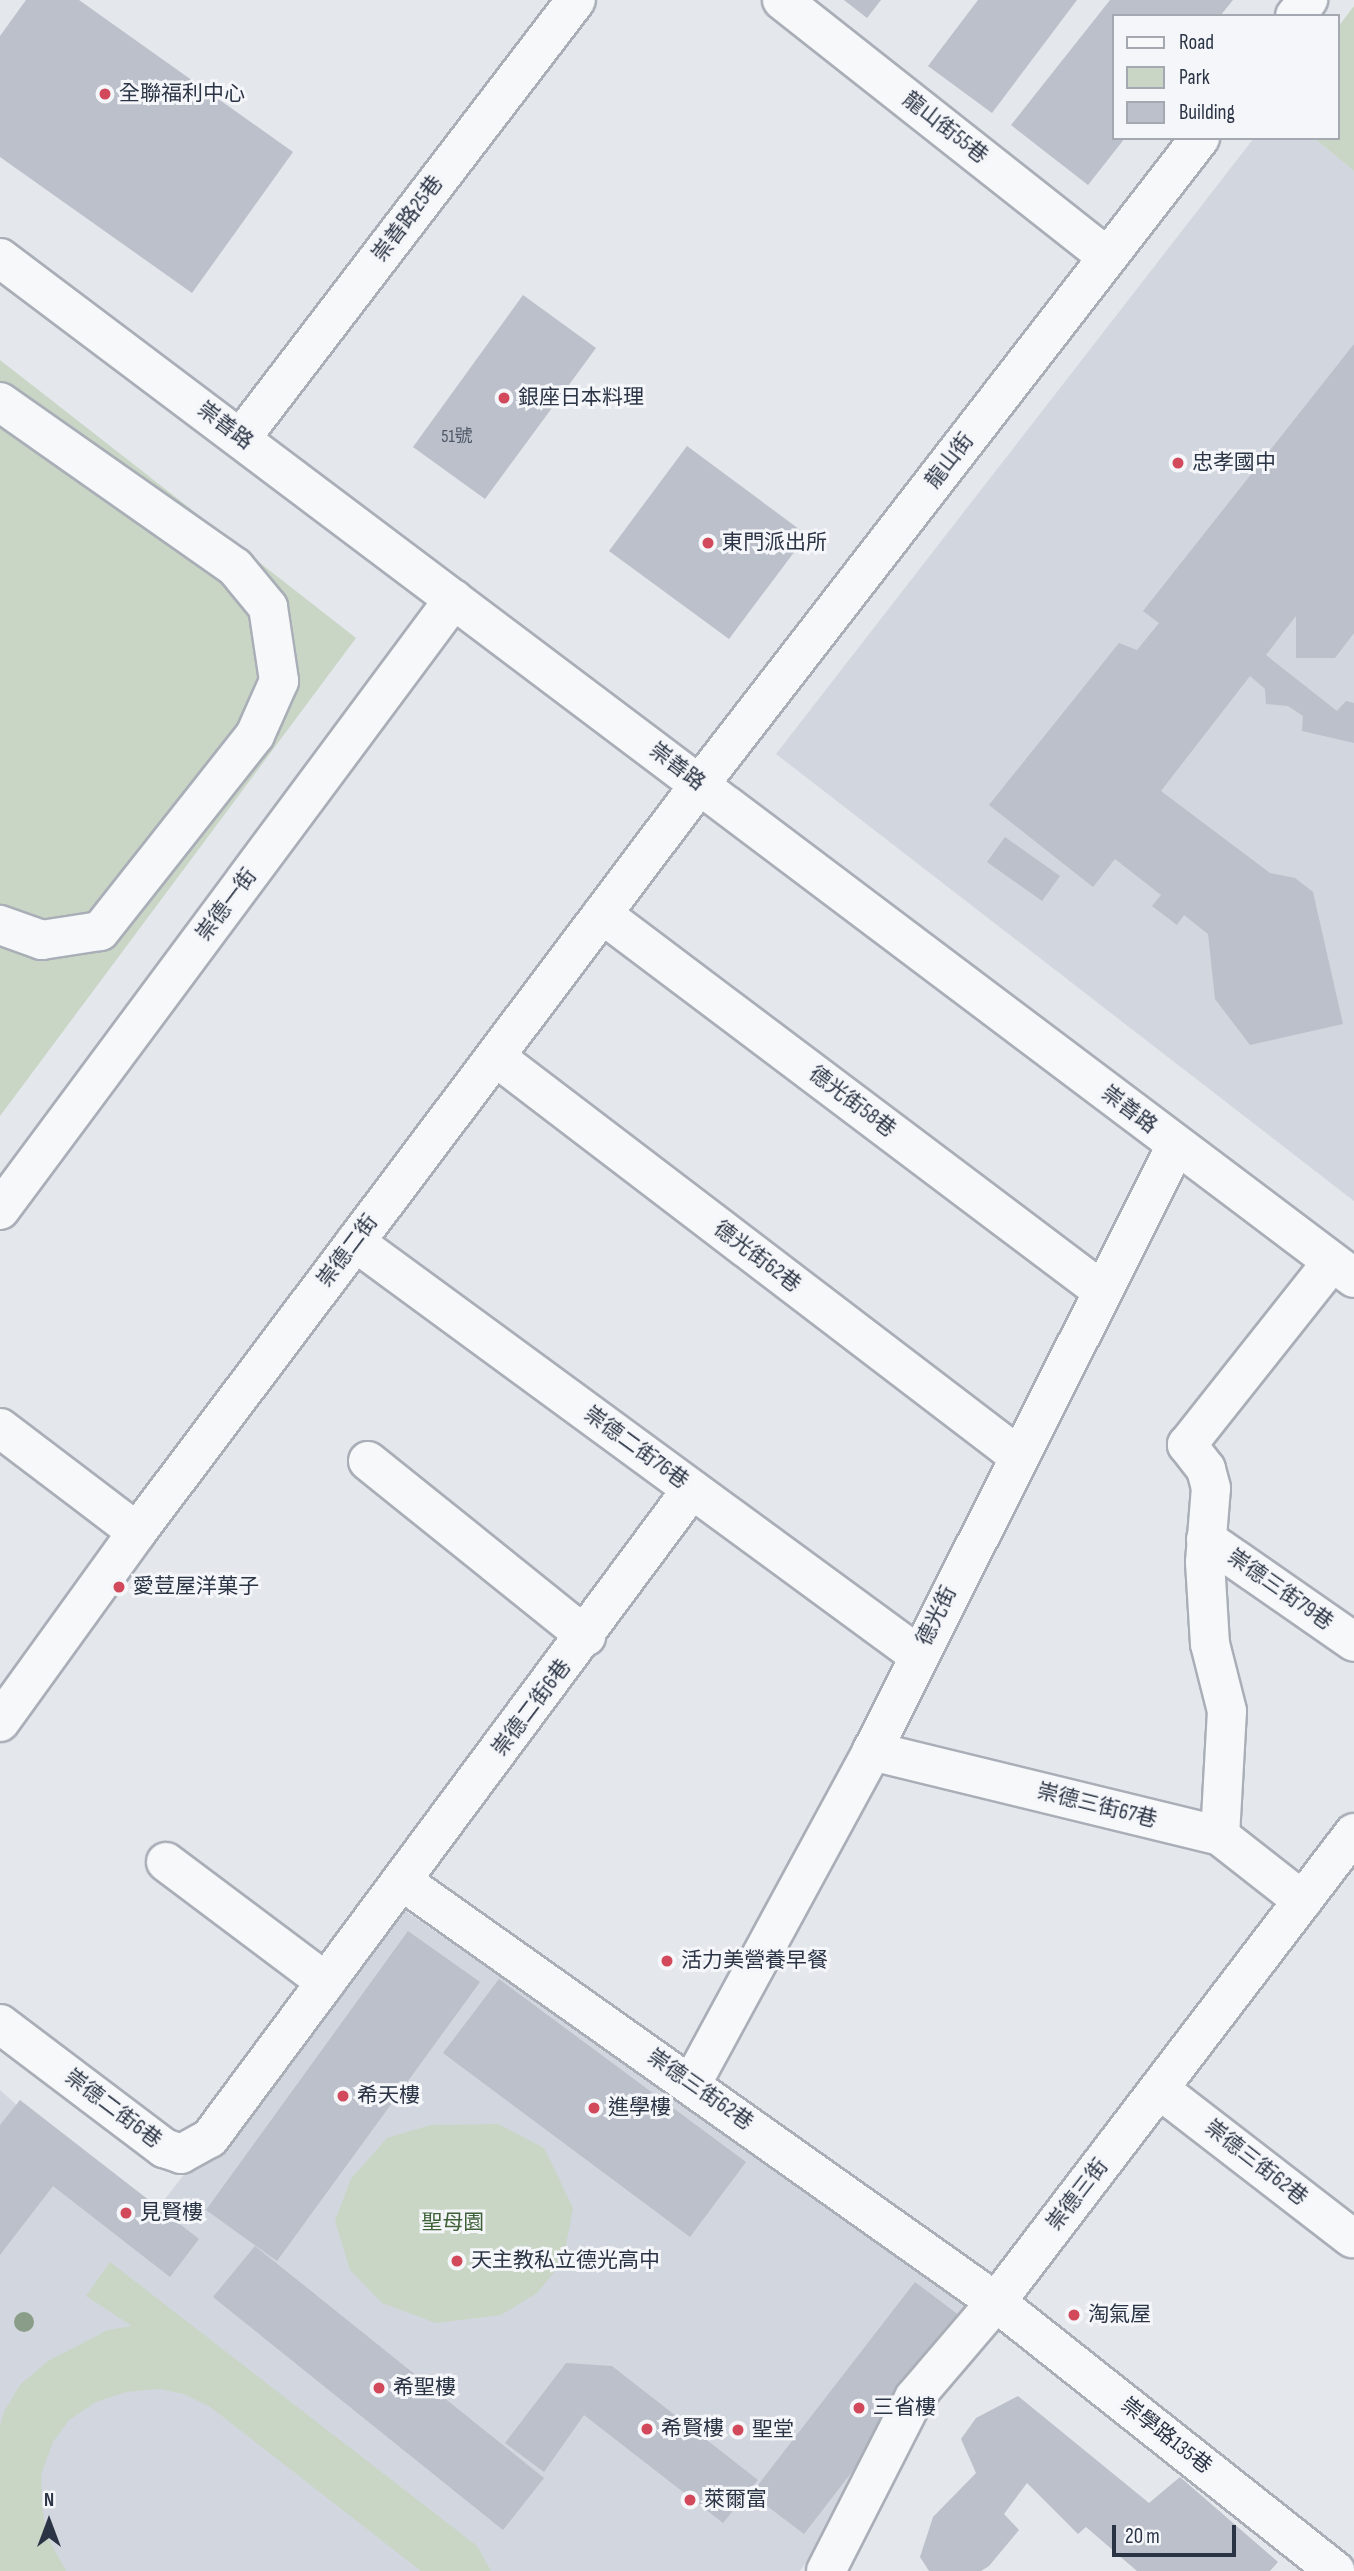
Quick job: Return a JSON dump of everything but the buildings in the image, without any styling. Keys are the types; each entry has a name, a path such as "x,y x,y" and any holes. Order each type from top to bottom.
{"street":[{"name":"崇善路25巷","path":"241,438 576,0"},
{"name":"龍山街55巷","path":"782,0 1107,257"},
{"path":"1297,14 1308,0"},
{"name":"龍山街","path":"700,784 1198,140"},
{"name":"崇善路","path":"0,258 1343,1270"},
{"path":"0,402 235,567 268,607 279,681 255,735 100,931 42,940 0,925"},
{"name":"崇德一街","path":"0,1210 454,599"},
{"name":"崇德二街","path":"0,1722 136,1532 497,1058 700,784"},
{"name":"德光街58巷","path":"602,914 1101,1290"},
{"name":"德光街62巷","path":"497,1058 1017,1455"},
{"name":"德光街","path":"692,2083 872,1751 1017,1455 1176,1146"},
{"name":"崇德二街76巷","path":"355,1242 918,1655"},
{"path":"1220,1836 1227,1711 1210,1644 1206,1539 1211,1488 1206,1469 1187,1445 1343,1270"},
{"path":"0,1429 136,1532"},
{"path":"368,1461 586,1636"},
{"name":"崇德二街6巷","path":"0,2024 164,2148 181,2154 210,2138 586,1636 692,1489"},
{"name":"崇德三街79巷","path":"1206,1539 1354,1642"},
{"name":"崇德三街67巷","path":"872,1751 1220,1836 1303,1901"},
{"name":"崇德三街","path":"826,2571 914,2399 996,2302 1354,1833"},
{"path":"166,1862 327,1982"},
{"name":"崇德三街62巷","path":"402,1881 692,2083 996,2302"},
{"name":"崇德三街62巷","path":"1159,2089 1353,2238"},
{"name":"崇學路135巷","path":"996,2302 1335,2571"}],"shaded area":[{"name":"忠孝國中","path":"1252,140 1316,140 1354,171 1354,1201 776,754"},
{"name":"天主教私立德光高中","path":"395,1904 971,2300 896,2380 820,2541 800,2571 0,2571 0,2090 147,2222"}],"green space":[{"path":"1354,6 1354,171 1316,140 1340,140 1340,24"},
{"path":"0,360 356,638 0,1116"},
{"name":"聖母園","path":"498,2124 544,2148 573,2208 563,2261 537,2293 501,2315 436,2323 382,2303 350,2270 335,2221 351,2179 387,2138 431,2125"},
{"path":"110,2262 477,2546 491,2571 421,2571 209,2406 184,2394 159,2389 126,2392 96,2402 69,2420 53,2442 41,2475 42,2504 46,2534 66,2571 0,2571 0,2426 4,2412 20,2385 48,2361 108,2330 132,2326 86,2296"}],"place":[{"name":"全聯福利中心","path":"105,94"},
{"name":"銀座日本料理","path":"504,398"},
{"name":"忠孝國中","path":"1178,463"},
{"name":"東門派出所","path":"708,543"},
{"name":"愛荳屋洋菓子","path":"119,1587"},
{"name":"活力美營養早餐","path":"667,1961"},
{"name":"希天樓","path":"343,2096"},
{"name":"進學樓","path":"594,2108"},
{"name":"見賢樓","path":"126,2213"},
{"name":"天主教私立德光高中","path":"457,2261"},
{"name":"淘氣屋","path":"1074,2315"},
{"name":"希聖樓","path":"379,2388"},
{"name":"三省樓","path":"859,2408"},
{"name":"希賢樓","path":"647,2429"},
{"name":"聖堂","path":"738,2430"},
{"name":"萊爾富","path":"690,2500"}]}
